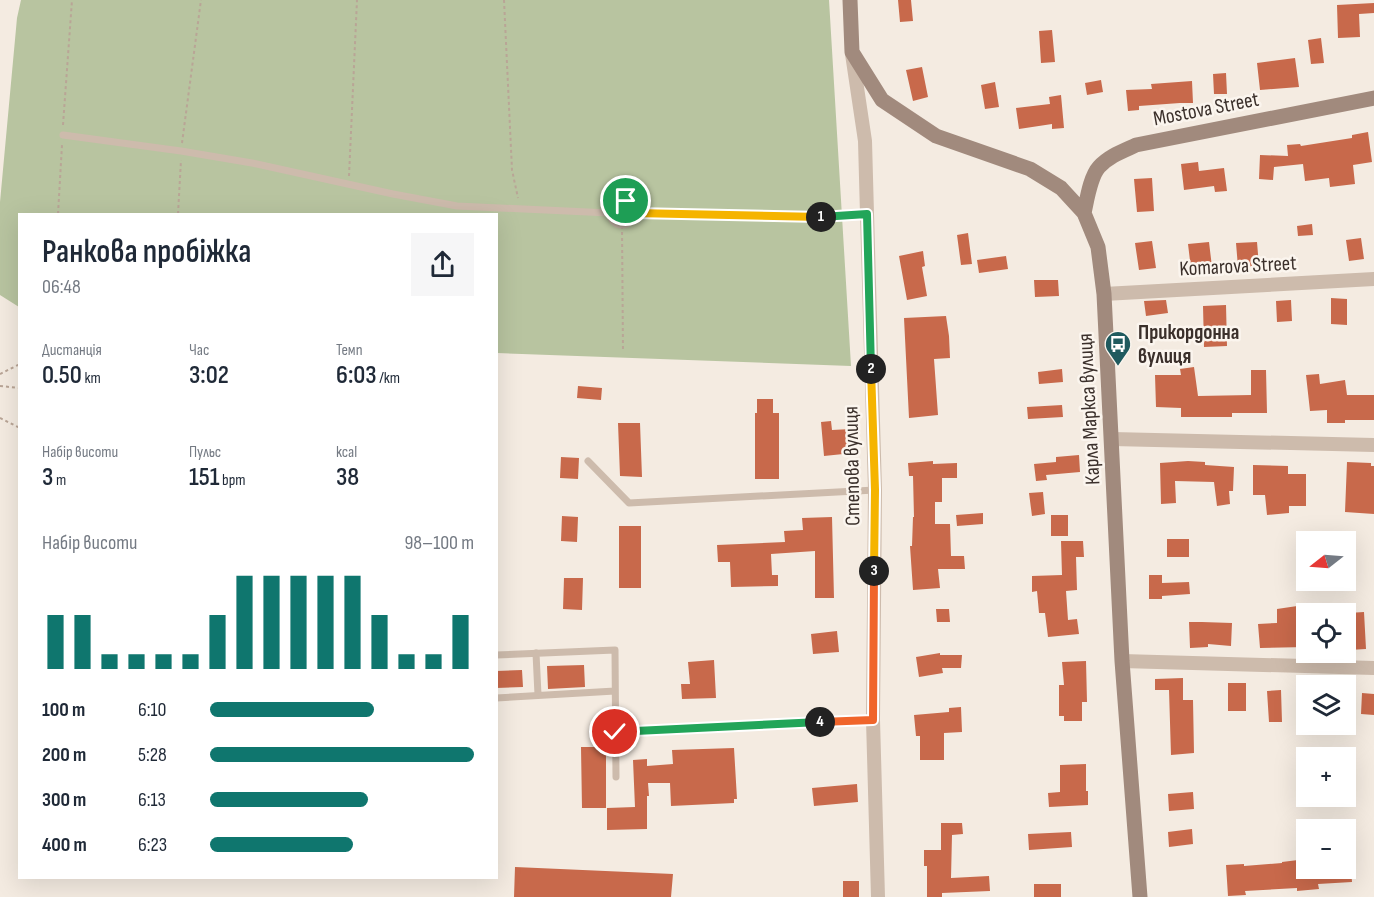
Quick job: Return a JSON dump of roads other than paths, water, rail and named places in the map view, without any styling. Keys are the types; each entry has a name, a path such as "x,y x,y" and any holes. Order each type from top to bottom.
{"street":[{"name":"Степова вулиця","path":"850,0 852,52 864,141 867,214 875,490 873,720 878,897"},
{"name":"Карла Маркса вулиця","path":"852,52 882,99 936,135 1030,169 1061,188 1084,213 1098,247 1104,294 1122,661 1140,897"},
{"name":"Mostova Street","path":"1084,213 1098,168 1115,154 1136,145 1374,98"},
{"name":"Komarova Street","path":"1104,294 1374,279"},
{"path":"1112,439 1374,445"},
{"path":"1122,661 1374,668"}],"lane":[{"path":"63,135 252,163 457,206 609,213"},
{"path":"621,201 630,204 634,213 631,222 622,226 613,222 609,213 612,205 621,201"},
{"path":"634,213 834,217 867,214"},
{"path":"588,461 629,503 875,490"},
{"path":"498,654 615,650 616,777"},
{"path":"536,653 538,695"},
{"path":"498,698 615,691"},
{"path":"615,732 873,720"}],"place":[{"name":"Прикордонна вулиця","path":"1118,367"}]}
